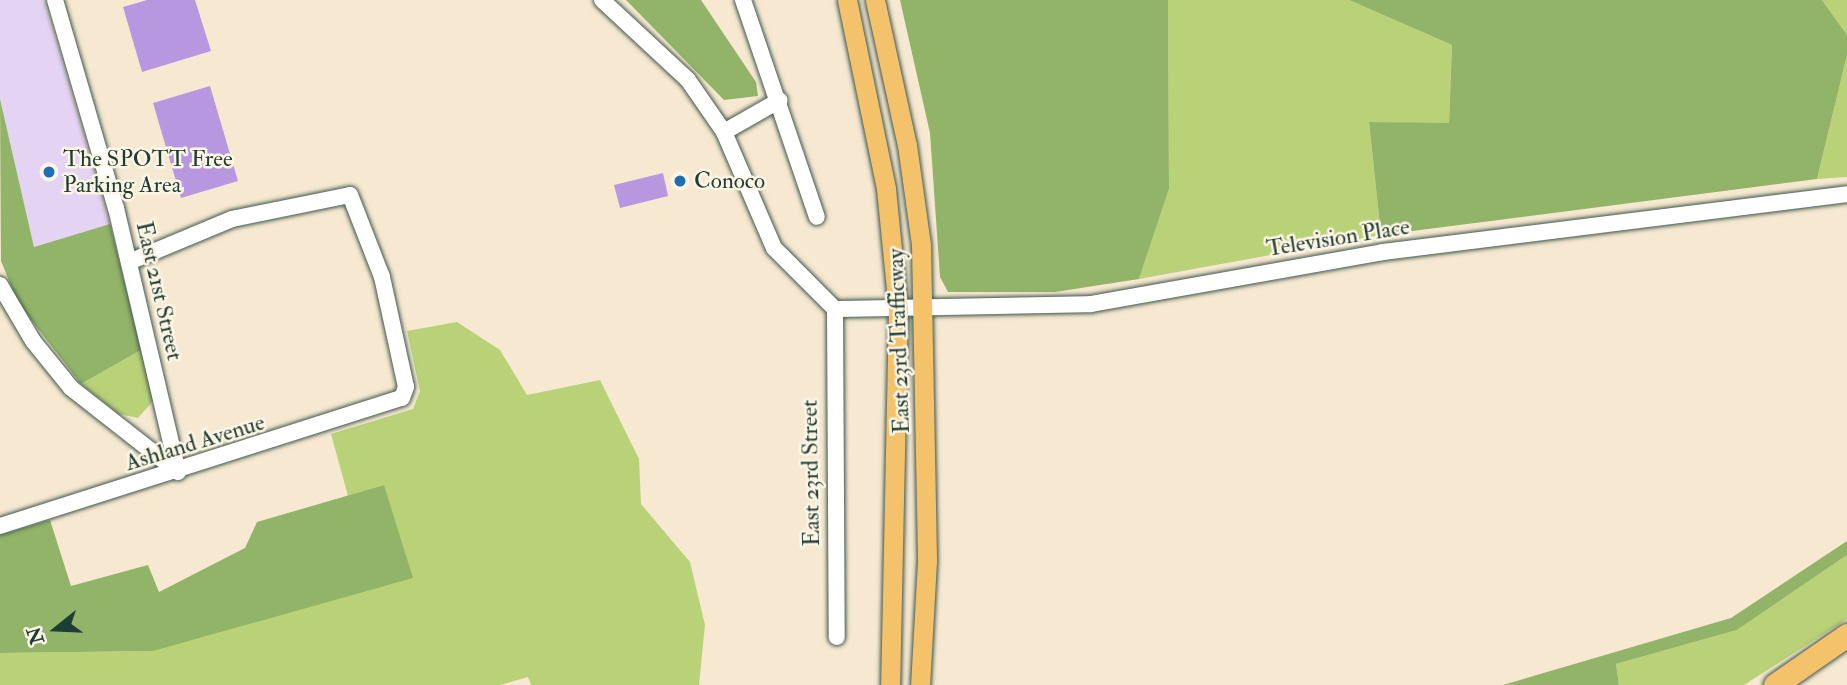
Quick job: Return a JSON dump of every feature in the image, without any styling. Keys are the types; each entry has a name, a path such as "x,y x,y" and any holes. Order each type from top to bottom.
{"highway":[{"path":"1775,685 1847,635"}],"main road":[{"name":"East 23rd Trafficway","path":"847,0 886,189 898,309 890,685"},
{"name":"East 23rd Trafficway","path":"875,0 908,145 925,307 927,590 920,685"}],"street":[{"name":"East 21st Street","path":"55,0 129,262 178,472"},
{"path":"602,0 688,80 724,132 774,248 835,309"},
{"path":"743,0 780,100 817,216"},
{"path":"724,132 780,100"},
{"name":"Television Place","path":"835,309 1091,304 1383,252 1847,194"},
{"name":"Ashland Avenue","path":"0,526 178,472 402,398 406,387 382,277 350,195 232,219 129,262"},
{"path":"1,293 71,388 178,472"},
{"name":"East 23rd Street","path":"835,309 837,637"}],"shaded area":[{"path":"0,0 44,0 110,224 34,247 0,99"}],"green space":[{"path":"626,0 701,0 756,82 758,96 724,100"},
{"path":"900,0 1168,0 1169,189 1139,279 1055,292 948,292 940,277 930,133"},
{"path":"1168,0 1349,0 1452,45 1449,124 1369,122 1381,235 1139,279 1169,189"},
{"path":"1349,0 1822,0 1847,35 1847,55 1817,179 1381,235 1369,122 1449,123 1452,45"},
{"path":"1822,0 1847,0 1847,35"},
{"path":"1847,55 1847,177 1817,179"},
{"path":"0,99 34,247 110,224 141,350 81,384 18,303 1,261"},
{"path":"457,322 500,350 527,395 600,380 639,459 641,504 690,562 705,625 699,685 531,685 528,677 500,685 0,685 0,653 153,651 384,485 348,496 331,434 413,409 420,391 407,331"},
{"path":"141,350 154,400 138,418 119,414 81,384"},
{"path":"384,485 413,578 153,651 0,653 0,535 50,520 71,586 148,565 159,592 245,548 257,522"},
{"path":"1847,541 1847,555 1737,630 1616,664 1619,685 1503,685 1731,618"},
{"path":"1847,555 1847,619 1744,685 1619,685 1616,664 1737,630"}],"building":[{"path":"147,0 195,0 211,51 142,72 123,7"},
{"path":"210,86 238,181 181,198 153,103"},
{"path":"663,173 668,196 620,208 614,185"}],"place":[{"name":"The SPOTT Free Parking Area","path":"49,172"},
{"name":"Conoco","path":"680,181"}]}
